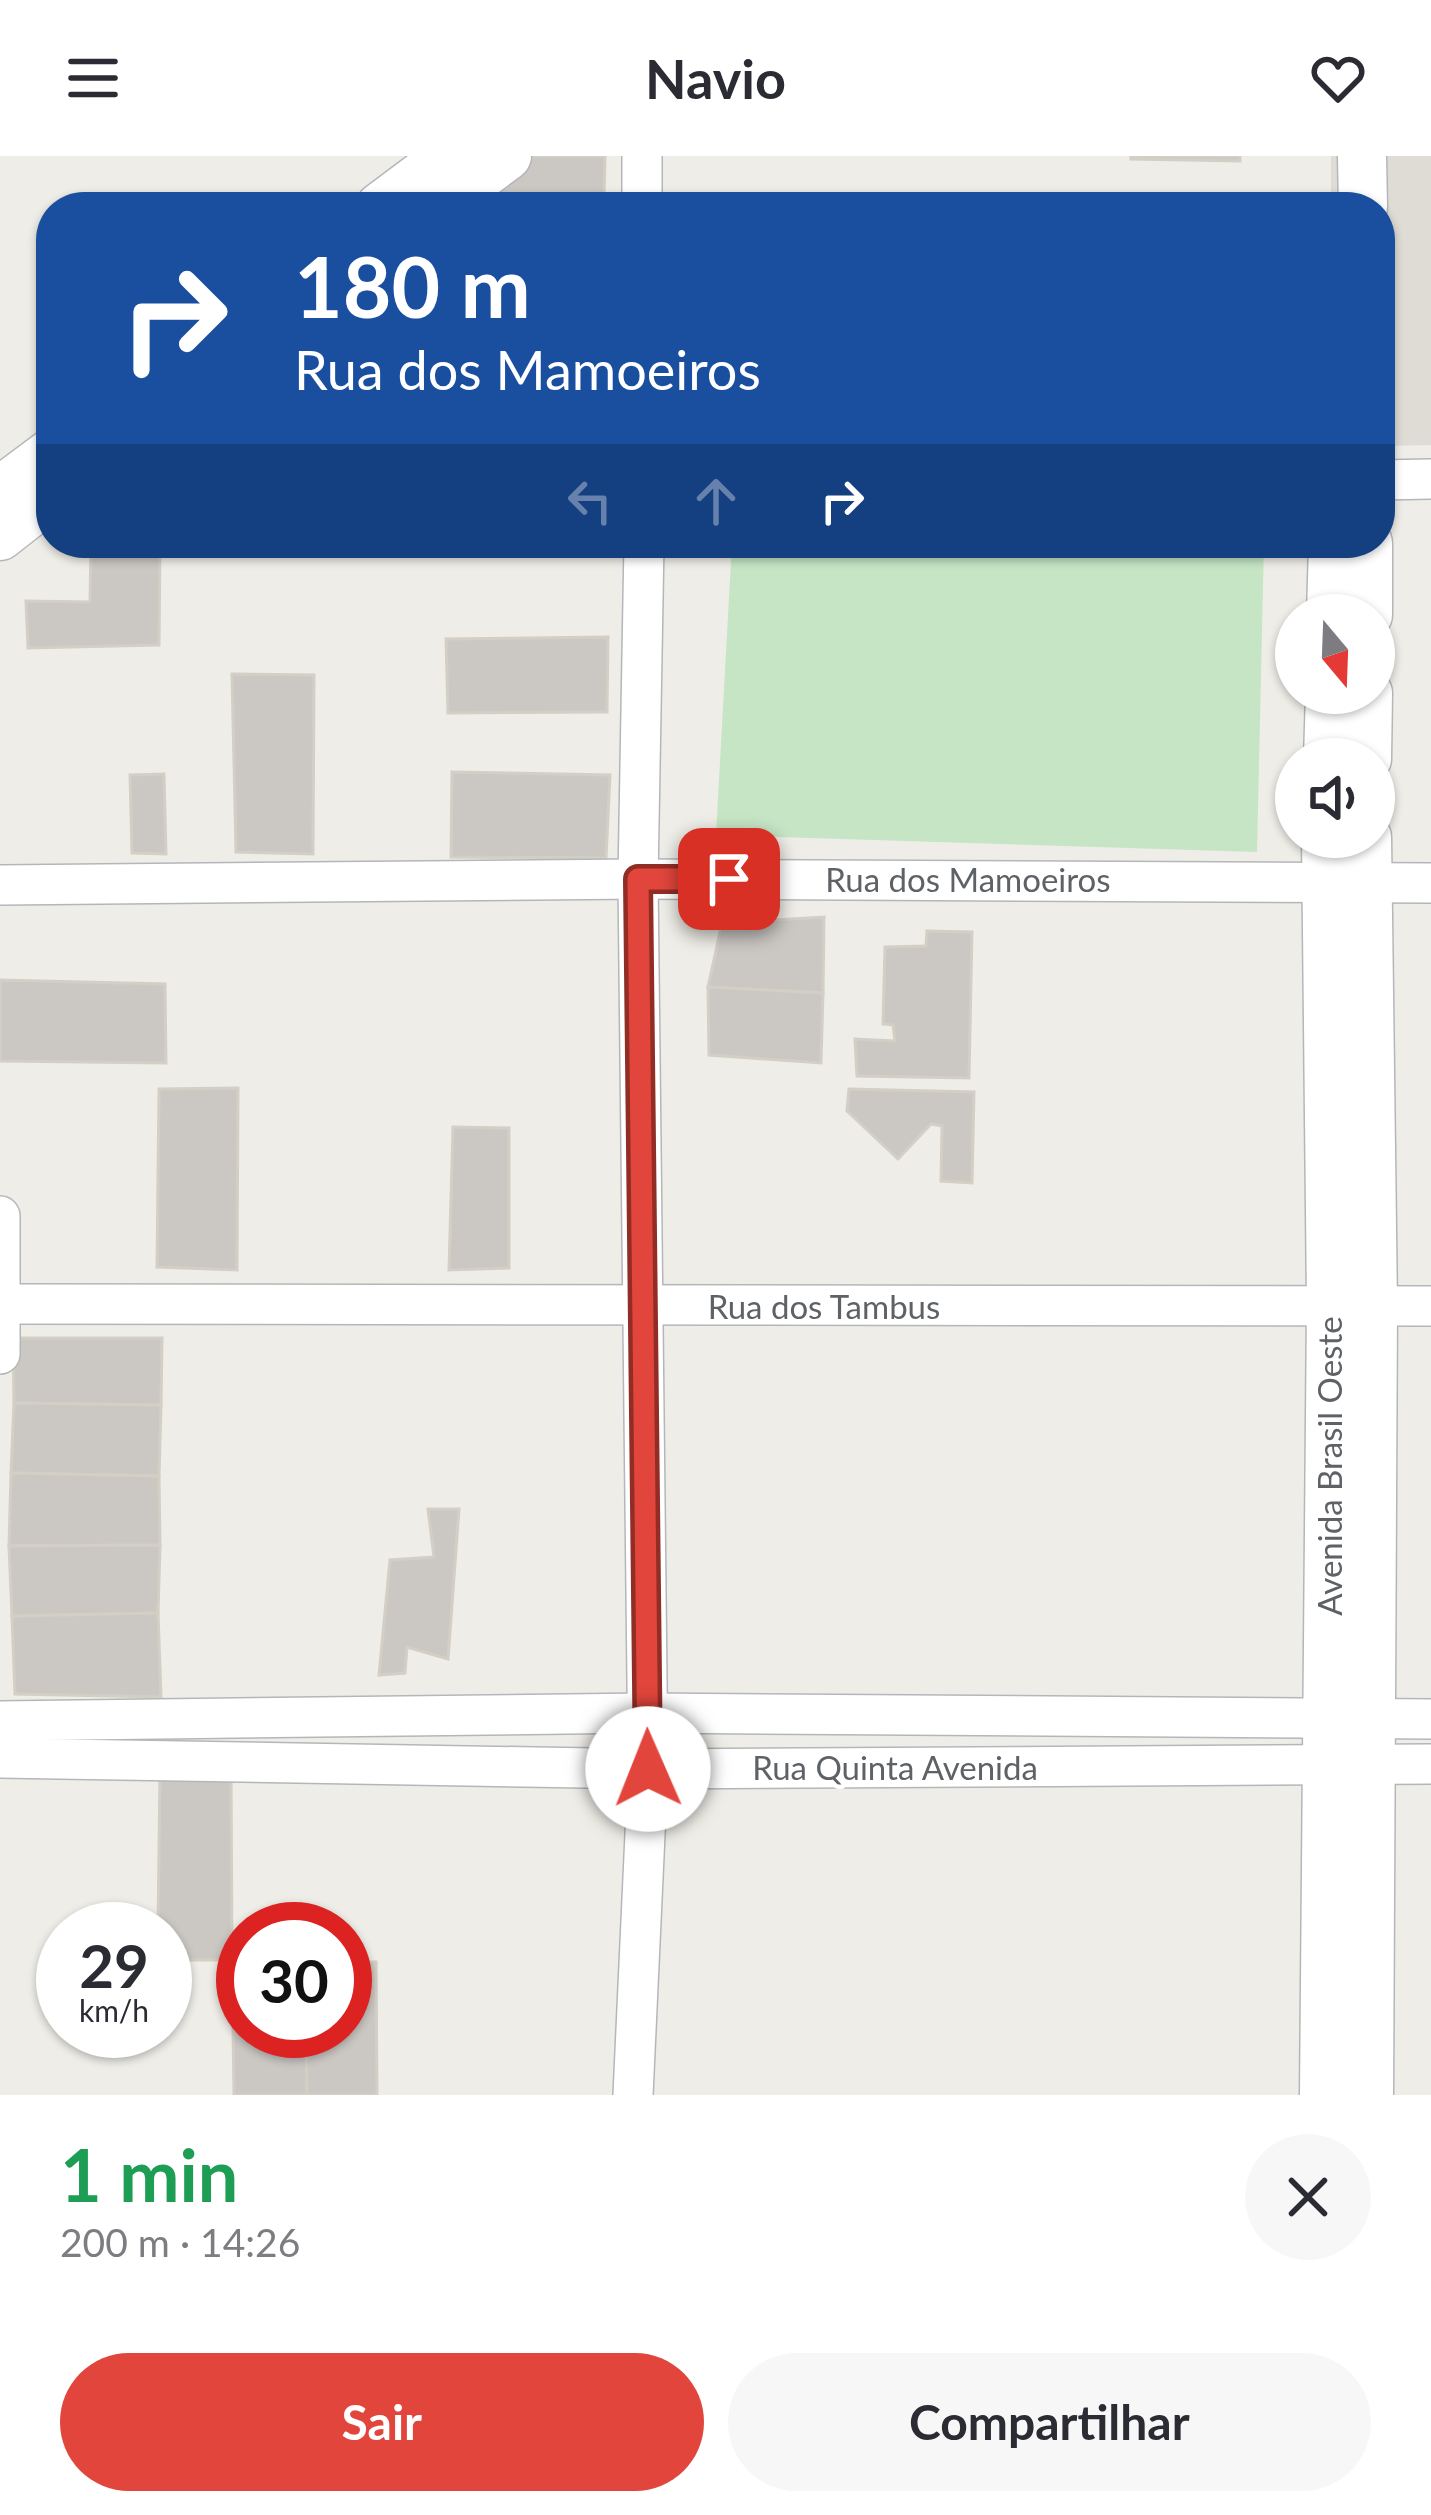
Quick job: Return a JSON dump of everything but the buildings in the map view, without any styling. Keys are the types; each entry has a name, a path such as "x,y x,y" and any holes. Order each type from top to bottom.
{"street":[{"path":"400,192 448,156"},
{"path":"458,192 506,156"},
{"path":"642,156 642,192"},
{"path":"1336,156 1336,192"},
{"path":"1362,156 1363,192"},
{"path":"0,491 36,464"},
{"path":"1395,480 1431,479"},
{"path":"0,536 36,508"},
{"path":"632,2095 648,1769 638,879 644,558"},
{"path":"1332,594 1333,558"},
{"path":"1368,558 1368,594"},
{"name":"Rua dos Mamoeiros","path":"0,885 638,879 1347,860 1431,884"},
{"name":"Avenida Brasil Oeste","path":"1324,2095 1348,1742 1352,1306 1347,860"},
{"path":"0,1216 0,1354"},
{"name":"Rua dos Tambus","path":"1,1304 1431,1306"},
{"name":"Rua Quinta Avenida","path":"0,1720 647,1713 1348,1742 1431,1764"},
{"name":"Rua Quinta Avenida","path":"0,1758 648,1769 1348,1742 1431,1719"},
{"name":"Avenida Brasil Oeste","path":"1348,1742 1369,2095"}],"shaded area":[{"path":"1331,156 1431,156 1431,445 1395,446 1395,192 1331,192"}],"green space":[{"path":"731,558 1264,558 1257,852 716,835"}],"route":[{"path":"648,1769 638,879 729,879"}]}
